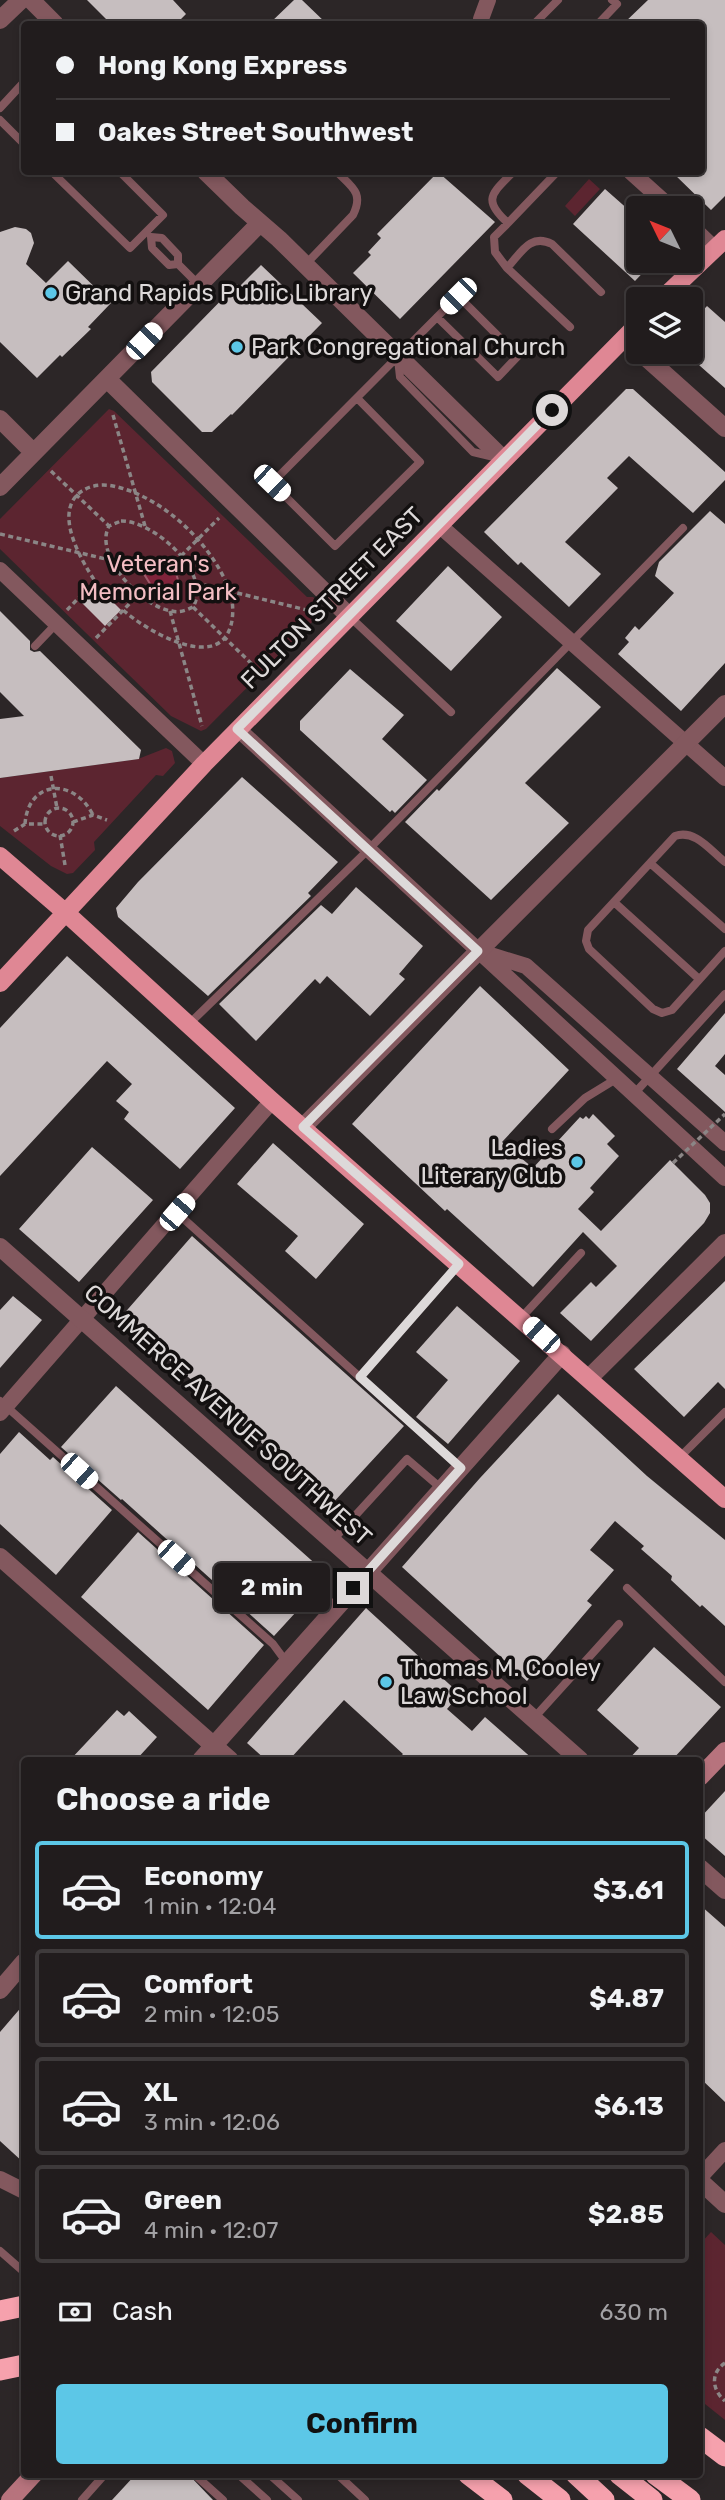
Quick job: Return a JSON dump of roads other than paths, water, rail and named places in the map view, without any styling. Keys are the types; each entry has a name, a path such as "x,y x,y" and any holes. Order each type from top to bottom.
{"highway":[{"path":"0,2311 21,2307"},
{"path":"0,2370 21,2366"},
{"path":"703,2439 725,2456"},
{"path":"473,2478 502,2500"},
{"path":"532,2478 560,2500"},
{"path":"580,2478 604,2500"},
{"path":"624,2478 652,2500"},
{"path":"660,2478 690,2500"}],"main road":[{"path":"674,287 720,243"},
{"name":"FULTON STREET EAST","path":"0,984 237,729 625,337"},
{"path":"0,856 272,1101 725,1499"},
{"path":"703,1774 725,1751"},
{"path":"10,2500 30,2478"}],"street":[{"path":"0,20 21,0"},
{"path":"31,0 52,21"},
{"path":"481,21 488,0"},
{"path":"209,175 503,459"},
{"path":"634,175 658,196"},
{"path":"0,487 260,223"},
{"path":"704,234 720,243"},
{"path":"654,364 725,428"},
{"path":"107,379 349,616"},
{"path":"0,419 33,453"},
{"path":"439,525 725,778"},
{"path":"0,570 204,764"},
{"path":"303,1127 725,704"},
{"path":"237,729 725,1178"},
{"path":"478,951 526,966 725,1143"},
{"path":"2,1407 83,1319 272,1101"},
{"path":"589,1378 725,1243"},
{"name":"COMMERCE AVENUE SOUTHWEST","path":"0,1247 577,1757"},
{"path":"204,1757 562,1354"},
{"path":"0,1557 226,1757"},
{"path":"703,1871 725,1891"},
{"path":"0,1990 21,1966"},
{"path":"703,2176 725,2150"},
{"path":"0,2179 21,2189"},
{"path":"703,2182 725,2204"}],"lane":[{"path":"537,21 558,0"},
{"path":"601,21 617,4 612,0"},
{"path":"0,108 21,85"},
{"path":"0,120 21,142"},
{"path":"55,175 130,248 149,235 163,215 123,175"},
{"path":"305,265 353,215 357,206 356,190 340,175"},
{"path":"508,223 494,211 492,199 495,191 510,175"},
{"path":"555,175 494,237 495,252 507,268 570,327"},
{"path":"149,235 162,238 178,255 178,264 199,285"},
{"path":"149,235 152,248 169,265 178,264"},
{"path":"507,268 531,242 542,239 552,244 601,292"},
{"path":"357,398 420,462 335,546 272,483 357,398 398,356 437,317 458,296 518,356 498,377 437,317"},
{"path":"189,1025 368,850 683,528"},
{"path":"349,616 451,712"},
{"path":"35,646 57,624"},
{"path":"725,862 694,836 683,833 675,836 588,930 586,941 589,949 653,1009 662,1013 672,1010 725,951"},
{"path":"650,863 725,929"},
{"path":"614,902 699,979"},
{"path":"633,1095 725,993"},
{"path":"552,1129 585,1098 616,1079"},
{"path":"177,1212 461,1468"},
{"path":"521,1318 581,1253"},
{"path":"360,1377 459,1264"},
{"path":"2,1407 272,1644 287,1663"},
{"path":"679,1458 725,1412"},
{"path":"332,1541 407,1459 442,1489"},
{"path":"627,1588 725,1682"},
{"path":"533,1719 619,1624"},
{"path":"0,2250 21,2269"},
{"path":"0,2320 21,2298"},
{"path":"82,2500 102,2478"},
{"path":"198,2478 223,2500"},
{"path":"242,2478 267,2500"},
{"path":"273,2478 298,2500"},
{"path":"341,2478 365,2500"}],"place":[{"name":"Grand Rapids Public Library","path":"51,293"},
{"name":"Park Congregational Church","path":"237,347"},
{"name":"Ladies Literary Club","path":"577,1162"},
{"name":"Thomas M. Cooley Law School","path":"386,1682"}],"park label":[{"name":"Veteran's Memorial Park","path":"158,578"}]}
